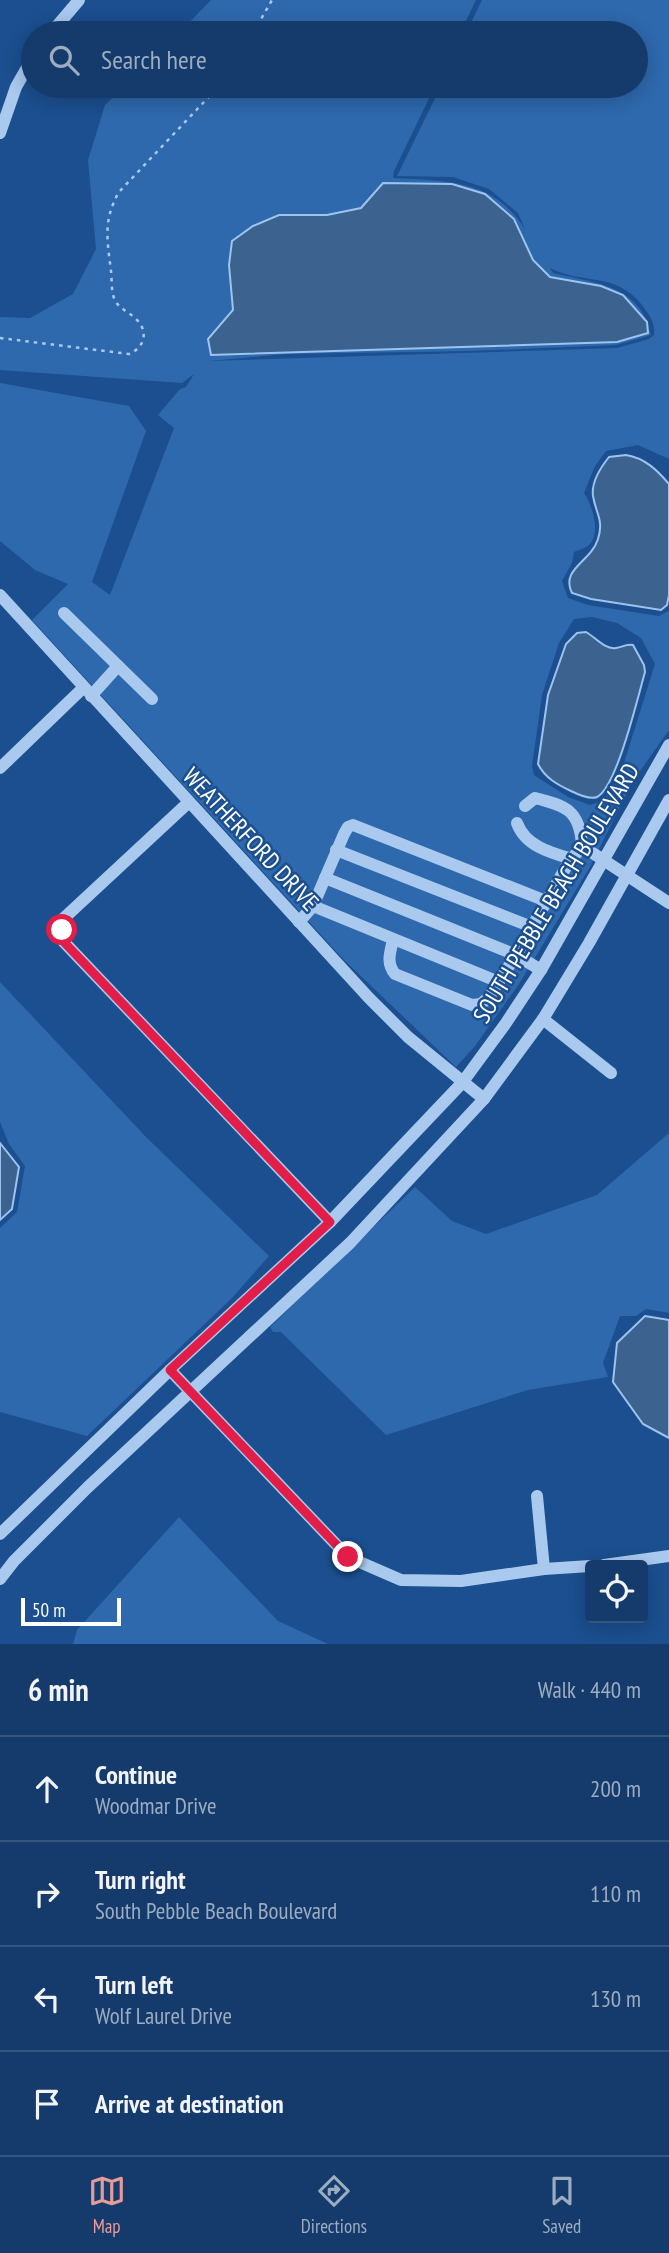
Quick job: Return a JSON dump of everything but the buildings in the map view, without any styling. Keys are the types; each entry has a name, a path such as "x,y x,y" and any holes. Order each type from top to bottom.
{"street":[{"path":"61,21 79,0"},
{"path":"0,133 21,79"},
{"name":"WEATHERFORD DRIVE","path":"0,595 408,1037 484,1099"},
{"path":"64,613 152,699"},
{"path":"0,768 118,666"},
{"name":"SOUTH PEBBLE BEACH BOULEVARD","path":"0,1534 170,1370 330,1222 462,1083 541,970 669,745"},
{"path":"393,940 388,958 390,968 395,974 472,1005 481,1004 489,996 582,846 581,827 576,817 557,804 535,798 525,806"},
{"name":"SOUTH PEBBLE BEACH BOULEVARD","path":"0,1579 15,1560 189,1390 350,1243 484,1099 542,1019 589,943 669,800"},
{"path":"189,802 64,919 63,941 330,1222"},
{"path":"517,823 521,833 532,843 572,859"},
{"path":"299,922 313,906 344,834 348,827 353,825 546,901"},
{"path":"582,846 669,903"},
{"path":"337,850 532,927"},
{"path":"325,878 516,955 541,970"},
{"path":"313,906 499,982"},
{"path":"542,1019 611,1073"},
{"path":"170,1370 348,1557 401,1580 461,1581 544,1569 585,1566"},
{"path":"537,1496 544,1569"},
{"path":"640,1560 669,1556"}],"path":[{"path":"260,21 272,0"},
{"path":"0,338 129,354 138,350 144,342 139,322 114,299 106,229 110,208 119,192 208,98"}],"shaded area":[{"path":"211,0 476,0 466,21 191,21"},
{"path":"482,0 669,0 669,459 638,445 606,451 595,466 584,493 594,518 593,539 588,545 574,552 572,563 562,581 568,598 588,605 659,616 669,611 669,730 633,781 590,867 519,984 475,1046 456,1067 344,960 32,620 68,584 35,570 0,541 0,383 129,406 146,431 92,582 110,595 174,428 158,415 180,389 186,387 194,374 182,383 0,370 0,317 30,318 73,294 96,249 88,160 105,105 112,98 429,98 393,178 450,182 483,192 498,200 525,229 518,213 489,189 453,177 397,176 435,98 648,98 648,21 472,21","holes":["550,268 609,283 632,294 653,323 654,335 649,339 617,348 209,361 286,354 616,345 651,335 646,318 627,296 600,284 553,273","592,617 617,623 641,638 655,664 623,766 613,788 602,801 590,805 568,797 534,775 532,766 542,695 559,643 574,619"]},
{"path":"383,183 452,184 485,194 514,219 533,260 550,277 601,286 623,295 647,322 648,333 617,342 211,355 208,339 233,310 229,265 232,241 253,226 279,215 327,215 361,208"},
{"path":"626,455 650,465 669,484 669,595 667,605 661,610 591,599 572,593 569,585 573,571 594,547 600,532 593,491 597,475 609,457"},
{"path":"586,632 608,647 633,645 645,672 612,777 605,790 594,798 580,795 557,784 538,764 548,695 566,644 577,633"},
{"path":"0,982 146,1137 269,1256 233,1297 87,1436 0,1412 0,1228 17,1212 25,1166 9,1144 0,1122"},
{"path":"669,1133 669,1313 646,1309 636,1316 620,1316 603,1363 608,1377 528,1390 386,1435 281,1332 273,1332 270,1327 415,1187 452,1221 486,1234 597,1195"},
{"path":"0,1143 19,1167 12,1209 0,1220"},
{"path":"645,1316 669,1320 669,1438 643,1424 613,1382 617,1343"},
{"path":"179,1517 278,1621 328,1644 73,1644 77,1630"}],"route":[{"path":"62,930 63,941 330,1222 170,1370 348,1557"}]}
